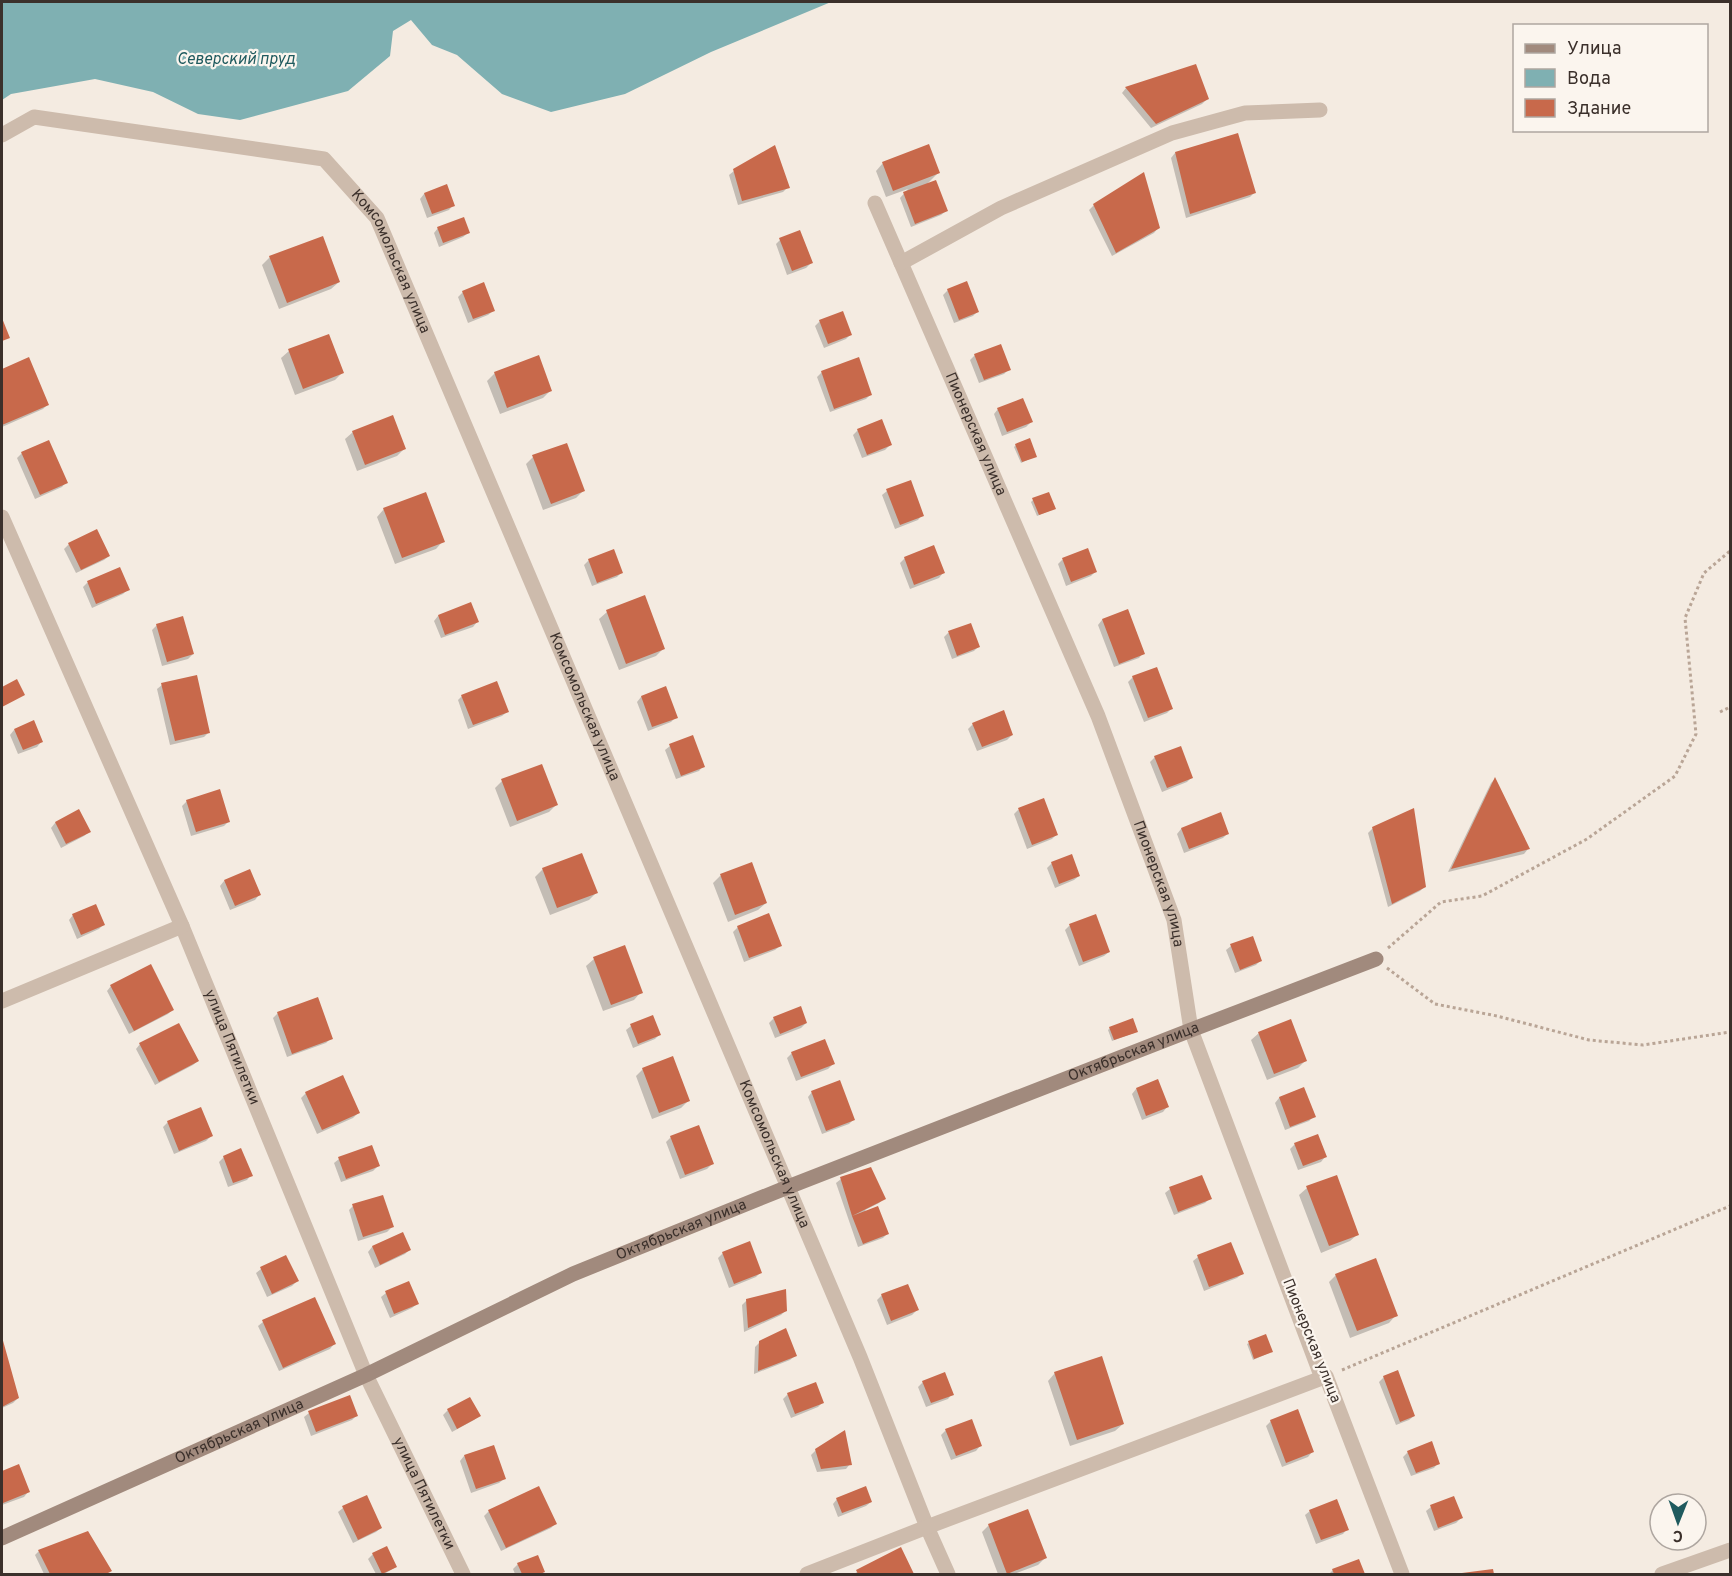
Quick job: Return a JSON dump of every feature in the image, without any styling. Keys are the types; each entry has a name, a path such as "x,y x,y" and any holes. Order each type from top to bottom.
{"street":[{"path":"901,263 1001,208 1172,133 1245,113 1320,110"},
{"name":"Комсомольская улица","path":"2,135 34,117 324,159 377,218 860,1357 948,1575"},
{"name":"Пионерская улица","path":"875,203 1098,716 1174,920 1191,1030 1402,1575"},
{"name":"улица Пятилетки","path":"2,517 182,926 366,1375 463,1575"},
{"path":"2,1001 182,926"},
{"name":"Октябрьская улица","path":"2,1538 366,1375 573,1274 1191,1030 1376,960"},
{"path":"807,1575 927,1527 1324,1377"},
{"path":"1662,1575 1731,1550"}],"path":[{"path":"1731,551 1704,573 1685,618 1696,735 1675,776 1587,839 1482,896 1440,902 1376,960 1435,1004 1497,1016 1589,1040 1643,1045 1731,1032"},
{"path":"1720,712 1731,707"},
{"path":"1324,1377 1731,1206"}],"water":[{"name":"Северский пруд","path":"2,2 831,2 711,52 625,94 551,112 502,94 457,55 432,45 411,20 393,31 390,56 348,91 240,120 198,114 153,92 95,79 11,94 2,100"}],"building":[{"path":"1196,64 1209,99 1156,124 1125,87"},
{"path":"1238,133 1256,193 1190,214 1175,152"},
{"path":"929,144 940,173 893,191 882,162"},
{"path":"775,145 790,188 742,201 733,169"},
{"path":"1144,172 1160,228 1116,253 1093,204"},
{"path":"936,180 948,211 915,224 903,192"},
{"path":"447,184 455,206 432,214 424,193"},
{"path":"464,217 470,233 443,243 437,227"},
{"path":"800,230 813,263 792,271 779,238"},
{"path":"323,236 340,282 287,303 269,256"},
{"path":"967,281 979,312 959,320 947,289"},
{"path":"484,282 495,311 473,319 462,291"},
{"path":"843,311 852,335 828,344 819,320"},
{"path":"2,318 10,338 2,341"},
{"path":"329,334 344,373 303,389 288,349"},
{"path":"1001,344 1011,370 984,380 974,354"},
{"path":"539,355 552,391 507,408 494,372"},
{"path":"29,357 49,405 2,425 2,369"},
{"path":"859,357 872,395 834,409 821,371"},
{"path":"1023,398 1033,422 1007,432 997,408"},
{"path":"393,415 406,449 365,465 352,431"},
{"path":"882,419 892,445 867,455 857,429"},
{"path":"1030,438 1037,457 1022,462 1015,444"},
{"path":"49,440 68,483 40,495 21,452"},
{"path":"567,443 585,491 551,504 532,455"},
{"path":"911,480 924,516 900,525 886,489"},
{"path":"426,492 445,542 402,558 383,508"},
{"path":"1049,492 1056,509 1039,515 1032,498"},
{"path":"97,529 110,556 81,570 68,543"},
{"path":"934,545 945,573 914,585 904,557"},
{"path":"1088,548 1097,572 1071,582 1062,558"},
{"path":"614,549 623,573 597,583 588,559"},
{"path":"120,567 130,590 96,604 87,581"},
{"path":"645,595 665,649 626,664 606,610"},
{"path":"471,602 479,622 445,635 438,615"},
{"path":"1128,609 1145,654 1119,664 1102,619"},
{"path":"183,616 194,654 167,662 156,624"},
{"path":"971,623 980,647 957,656 948,631"},
{"path":"1157,667 1173,709 1148,718 1132,676"},
{"path":"197,675 210,733 175,741 161,683"},
{"path":"17,679 25,695 2,707 2,687"},
{"path":"497,681 509,712 473,725 461,695"},
{"path":"666,686 678,718 652,727 641,696"},
{"path":"1004,710 1013,735 982,747 972,723"},
{"path":"34,720 43,742 23,750 14,729"},
{"path":"693,735 705,767 681,776 669,744"},
{"path":"1181,746 1193,778 1167,788 1154,756"},
{"path":"542,764 558,805 517,821 501,779"},
{"path":"1495,777 1530,849 1451,869"},
{"path":"220,789 230,822 196,832 186,800"},
{"path":"1044,798 1058,835 1032,845 1018,808"},
{"path":"1414,808 1426,887 1392,904 1372,827"},
{"path":"79,809 91,832 66,844 55,822"},
{"path":"1221,812 1229,834 1189,849 1181,828"},
{"path":"582,853 598,893 557,908 542,868"},
{"path":"1072,854 1080,876 1059,884 1051,862"},
{"path":"752,862 767,903 735,915 720,874"},
{"path":"250,869 261,895 235,906 224,880"},
{"path":"96,904 105,925 81,935 72,914"},
{"path":"769,913 782,946 749,958 737,926"},
{"path":"1096,914 1110,952 1083,962 1069,924"},
{"path":"1253,936 1262,961 1240,970 1230,944"},
{"path":"625,945 643,993 611,1005 593,957"},
{"path":"151,964 174,1010 134,1031 110,985"},
{"path":"318,997 333,1039 292,1054 277,1012"},
{"path":"801,1006 807,1023 780,1034 773,1017"},
{"path":"653,1015 661,1035 638,1044 630,1024"},
{"path":"1133,1018 1138,1032 1114,1040 1109,1027"},
{"path":"1291,1019 1307,1061 1274,1074 1258,1032"},
{"path":"179,1023 199,1061 159,1082 139,1043"},
{"path":"825,1039 835,1064 801,1077 791,1052"},
{"path":"673,1056 690,1101 659,1113 642,1068"},
{"path":"343,1075 360,1113 322,1130 305,1092"},
{"path":"1158,1079 1169,1107 1146,1116 1136,1088"},
{"path":"840,1080 855,1120 826,1131 811,1091"},
{"path":"1304,1087 1316,1117 1290,1127 1279,1097"},
{"path":"201,1107 213,1136 179,1151 167,1121"},
{"path":"699,1125 714,1164 685,1175 670,1136"},
{"path":"1318,1134 1327,1157 1303,1166 1294,1143"},
{"path":"372,1145 380,1166 346,1179 338,1157"},
{"path":"241,1148 253,1176 233,1183 223,1156"},
{"path":"871,1167 886,1199 852,1216 840,1177"},
{"path":"1202,1175 1212,1199 1178,1212 1169,1187"},
{"path":"1337,1175 1359,1235 1329,1246 1306,1186"},
{"path":"383,1195 394,1227 363,1237 352,1204"},
{"path":"878,1206 889,1234 863,1244 852,1216"},
{"path":"403,1232 411,1250 380,1265 372,1246"},
{"path":"750,1241 762,1273 734,1284 722,1252"},
{"path":"1231,1242 1244,1274 1209,1287 1197,1255"},
{"path":"286,1255 299,1281 272,1294 260,1267"},
{"path":"1376,1258 1398,1316 1357,1331 1335,1274"},
{"path":"409,1281 419,1304 394,1314 385,1291"},
{"path":"908,1284 919,1310 891,1321 881,1294"},
{"path":"786,1289 787,1311 748,1328 746,1299"},
{"path":"315,1297 336,1344 283,1368 262,1320"},
{"path":"786,1328 797,1356 758,1371 759,1341"},
{"path":"1266,1334 1273,1352 1254,1359 1248,1341"},
{"path":"2,1337 19,1398 2,1407"},
{"path":"1102,1356 1124,1424 1077,1440 1054,1372"},
{"path":"1398,1370 1415,1416 1400,1422 1383,1376"},
{"path":"945,1372 954,1395 931,1403 922,1381"},
{"path":"816,1382 824,1403 795,1414 787,1393"},
{"path":"350,1395 358,1416 316,1432 308,1411"},
{"path":"470,1397 481,1416 457,1429 447,1409"},
{"path":"1298,1409 1314,1452 1286,1463 1270,1420"},
{"path":"972,1419 982,1446 956,1456 945,1429"},
{"path":"845,1430 852,1465 821,1469 815,1449"},
{"path":"1432,1441 1440,1464 1416,1473 1407,1451"},
{"path":"494,1445 506,1479 476,1489 464,1455"},
{"path":"19,1464 30,1492 3,1503 2,1471"},
{"path":"539,1486 557,1524 506,1548 488,1510"},
{"path":"866,1486 872,1502 842,1513 836,1498"},
{"path":"367,1495 382,1528 358,1540 342,1506"},
{"path":"1454,1496 1463,1518 1438,1528 1430,1505"},
{"path":"1337,1499 1349,1530 1321,1540 1309,1510"},
{"path":"1028,1509 1047,1558 1007,1574 988,1524"},
{"path":"88,1531 112,1571 106,1574 50,1574 38,1550"},
{"path":"387,1546 397,1567 382,1574 372,1553"},
{"path":"901,1547 914,1574 858,1574 856,1570"},
{"path":"538,1555 545,1572 522,1574 517,1563"},
{"path":"1359,1559 1365,1574 1334,1574 1332,1569"},
{"path":"1493,1569 1494,1574 1462,1574 1462,1573"}]}
